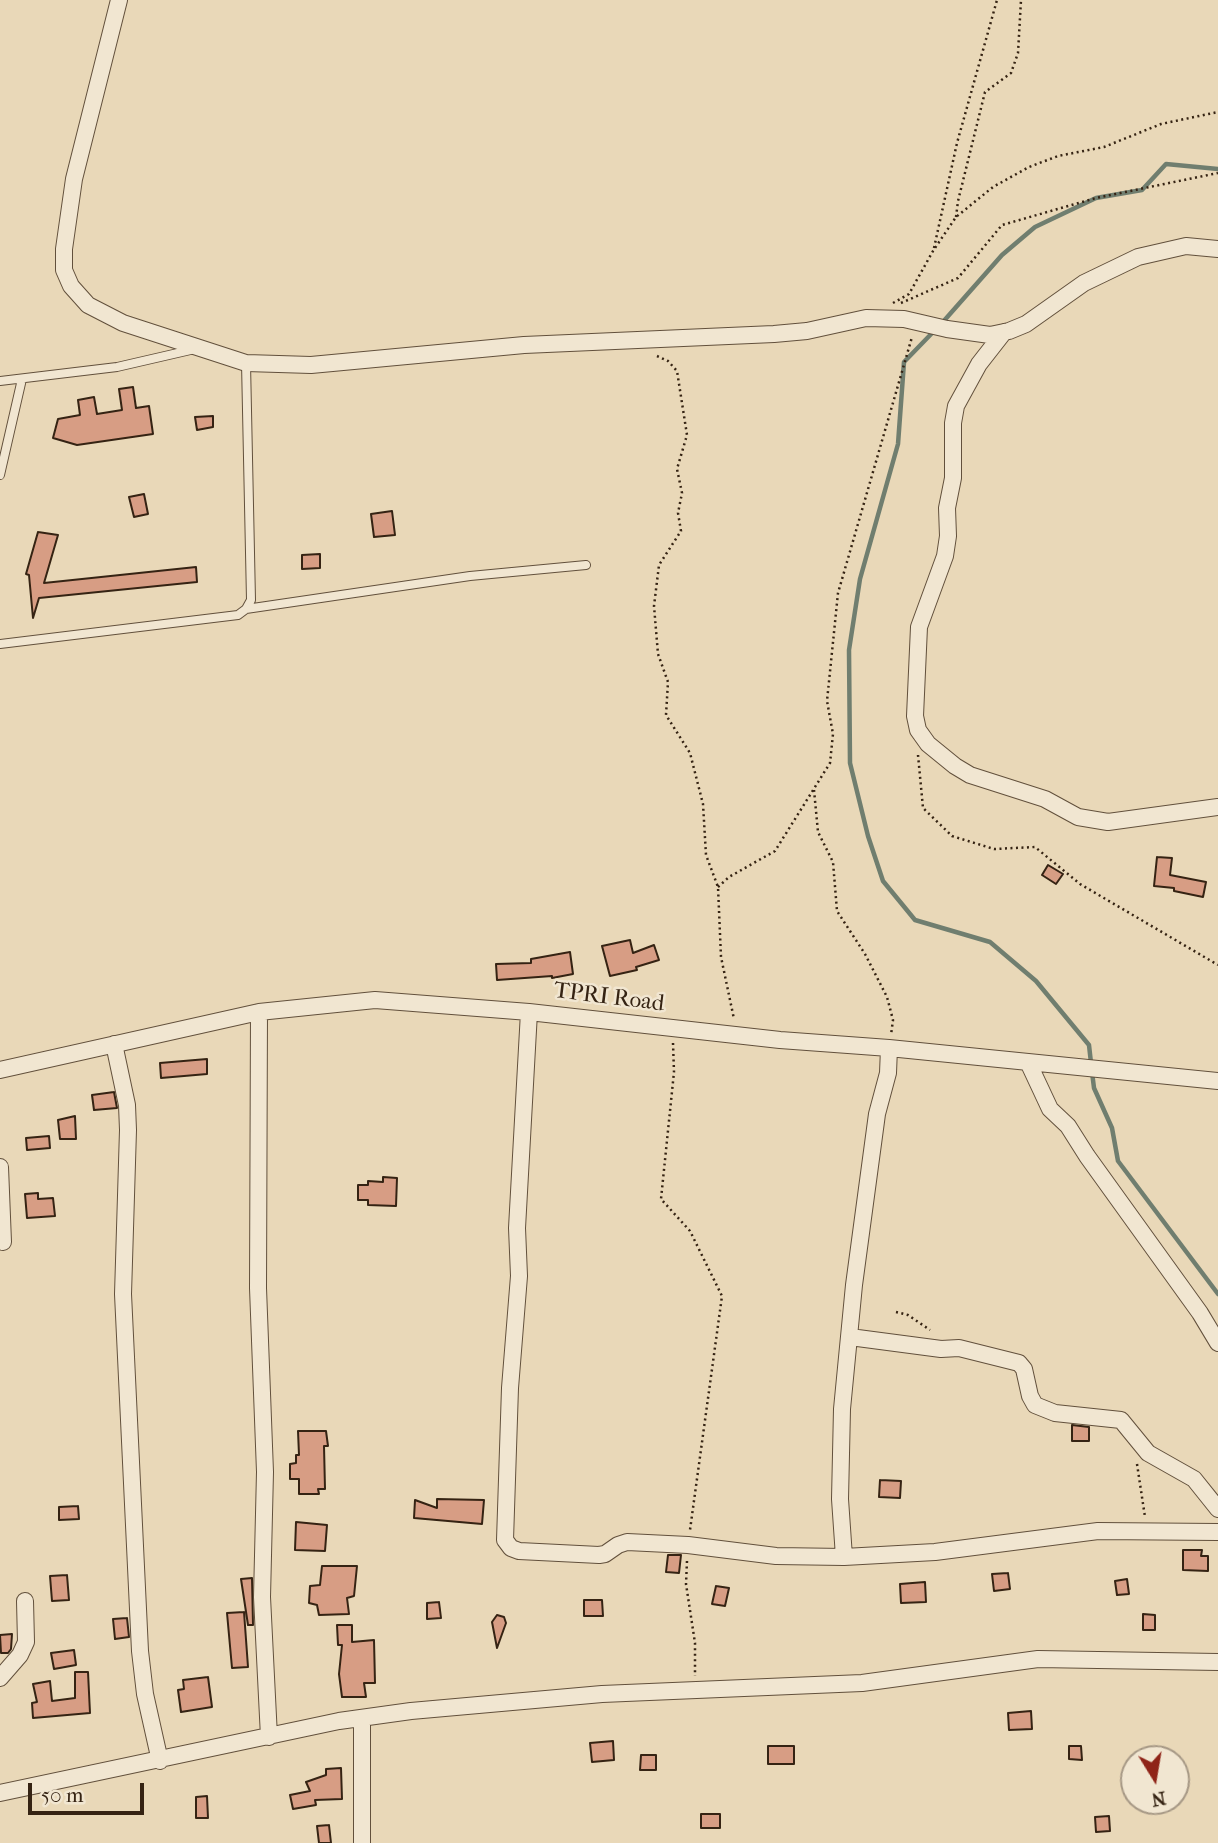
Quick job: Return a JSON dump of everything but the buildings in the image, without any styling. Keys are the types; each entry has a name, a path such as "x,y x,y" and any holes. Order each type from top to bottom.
{"street":[{"path":"119,0 74,179 64,249 64,270 71,286 89,305 124,323 246,363 311,365 524,345 774,334 807,331 866,318 904,319 990,335 1026,324 1084,283 1138,257 1186,246 1218,249"},
{"path":"1004,332 979,364 956,407 953,423 953,478 947,508 945,556 919,627 915,716 918,730 928,744 970,775 1045,799 1078,817 1108,822 1218,807"},
{"name":"TPRI Road","path":"0,1070 259,1012 375,1000 529,1012 673,1029 1218,1081"},
{"path":"259,1012 258,1288 265,1472 262,1597 269,1737"},
{"path":"529,1012 516,1228 519,1276 510,1388 505,1540 511,1548 519,1551 606,1555 618,1545 627,1542 688,1545 776,1556 844,1557 935,1552 1098,1531 1218,1532"},
{"path":"114,1044 127,1105 123,1294 139,1650 145,1694 160,1760"},
{"path":"844,1557 840,1452 842,1409 854,1286 877,1114 888,1073 889,1048"},
{"path":"1028,1062 1050,1109 1069,1126 1087,1156 1200,1313 1218,1343"},
{"path":"0,1167 3,1241"},
{"path":"850,1336 941,1349 951,1348 1019,1363 1024,1369 1031,1401 1046,1410 1121,1420 1148,1453 1194,1479 1218,1509"},
{"path":"0,1678 20,1655 26,1642 25,1601"},
{"path":"0,1793 362,1718 411,1711 602,1694 862,1683 1038,1659 1218,1662"},
{"path":"362,1718 362,1843"}],"lane":[{"path":"0,382 117,367 198,348"},
{"path":"246,363 251,600 246,609"},
{"path":"0,475 22,379"},
{"path":"0,644 238,614 246,609 470,576 586,565"}],"path":[{"path":"933,251 957,143 997,0"},
{"path":"956,217 985,92 1011,73 1018,53 1021,0"},
{"path":"866,318 909,294 956,217 993,187 1029,167 1058,156 1104,147 1161,124 1218,112"},
{"path":"866,318 958,278 1002,225 1097,198 1218,173"},
{"path":"718,887 729,877 775,851 830,763 833,734 827,701 838,593 916,322"},
{"path":"657,356 668,361 677,371 687,435 677,469 682,492 678,513 681,531 659,565 654,606 658,654 667,682 666,715 690,753 703,804 706,855 718,887 721,957 737,1035"},
{"path":"918,730 918,766 923,808 952,836 995,849 1035,847 1080,884 1218,965"},
{"path":"814,789 818,832 833,862 837,911 865,954 887,997 893,1020 889,1048"},
{"path":"673,1029 674,1072 661,1199 690,1231 722,1296 685,1584 695,1643 695,1690"},
{"path":"896,1311 918,1320 951,1348"},
{"path":"1134,1452 1147,1531"}],"waterway":[{"path":"942,323 1002,255 1035,227 1096,198 1142,190 1166,164 1218,169"},
{"path":"936,329 904,362 898,444 860,579 849,650 850,763 868,836 883,881 915,920 990,942 1036,981 1089,1045 1091,1063"},
{"path":"1092,1072 1094,1088 1112,1128 1118,1161 1218,1294"}]}
